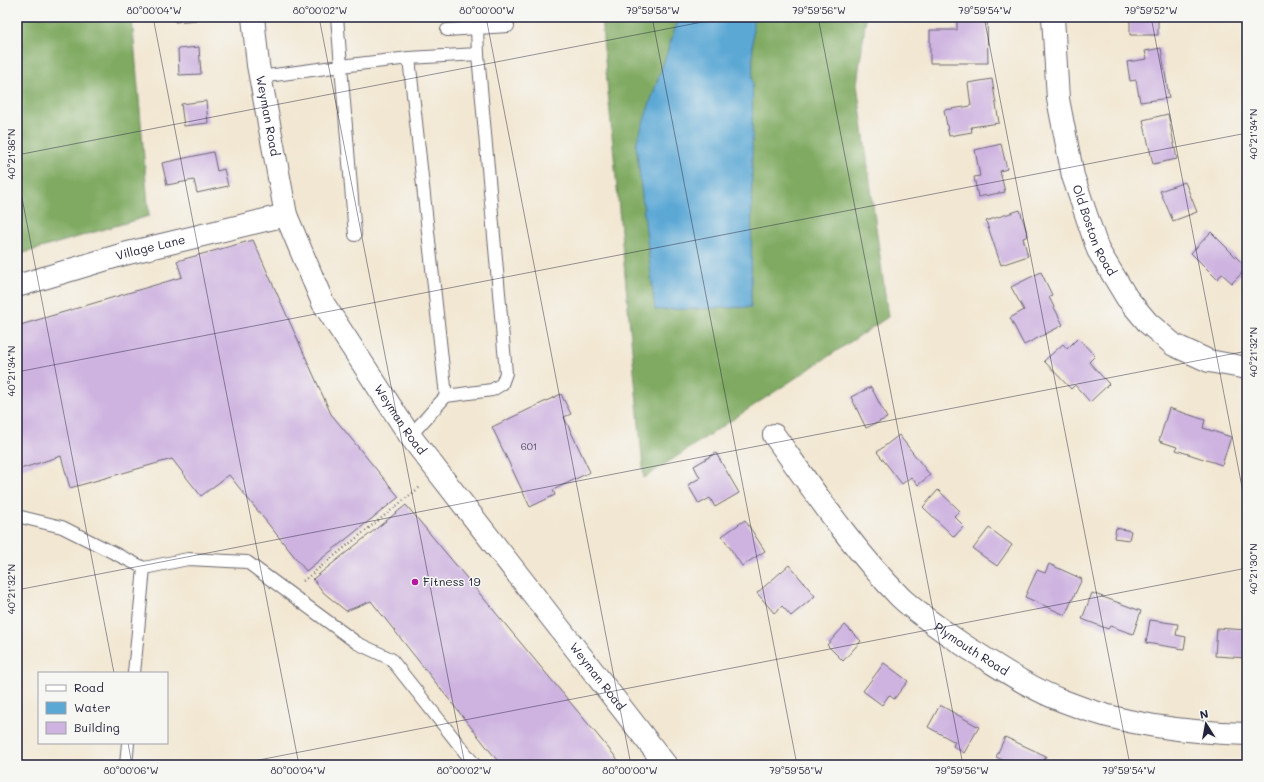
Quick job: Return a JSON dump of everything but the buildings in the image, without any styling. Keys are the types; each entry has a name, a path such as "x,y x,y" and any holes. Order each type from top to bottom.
{"street":[{"name":"Weyman Road","path":"253,17 260,77 286,215 323,303 410,436 666,765"},
{"name":"Old Boston Road","path":"1053,17 1058,99 1073,176 1098,250 1127,298 1148,323 1174,345 1209,361 1247,368"},
{"name":"Village Lane","path":"17,286 124,254 286,215"},
{"name":"Plymouth Road","path":"774,435 847,538 901,598 952,637 1008,674 1063,701 1133,722 1195,732 1247,734"}],"lane":[{"path":"336,17 355,235"},
{"path":"447,30 508,26"},
{"path":"410,436 446,396 492,390 502,384 506,373 477,28"},
{"path":"260,77 409,58 478,54"},
{"path":"409,58 446,396"},
{"path":"17,516 62,527 144,568 188,559 247,562 358,643 391,659 475,765"},
{"path":"134,672 144,568"},
{"path":"126,765 128,744"}],"path":[{"path":"316,570 438,473"}],"green space":[{"path":"17,17 132,17 149,216 17,255"},
{"path":"601,17 866,17 857,84 888,317 644,478"}],"water":[{"path":"679,17 753,17 751,307 655,310 636,144"}],"place":[{"name":"Fitness 19","path":"415,582"}]}
